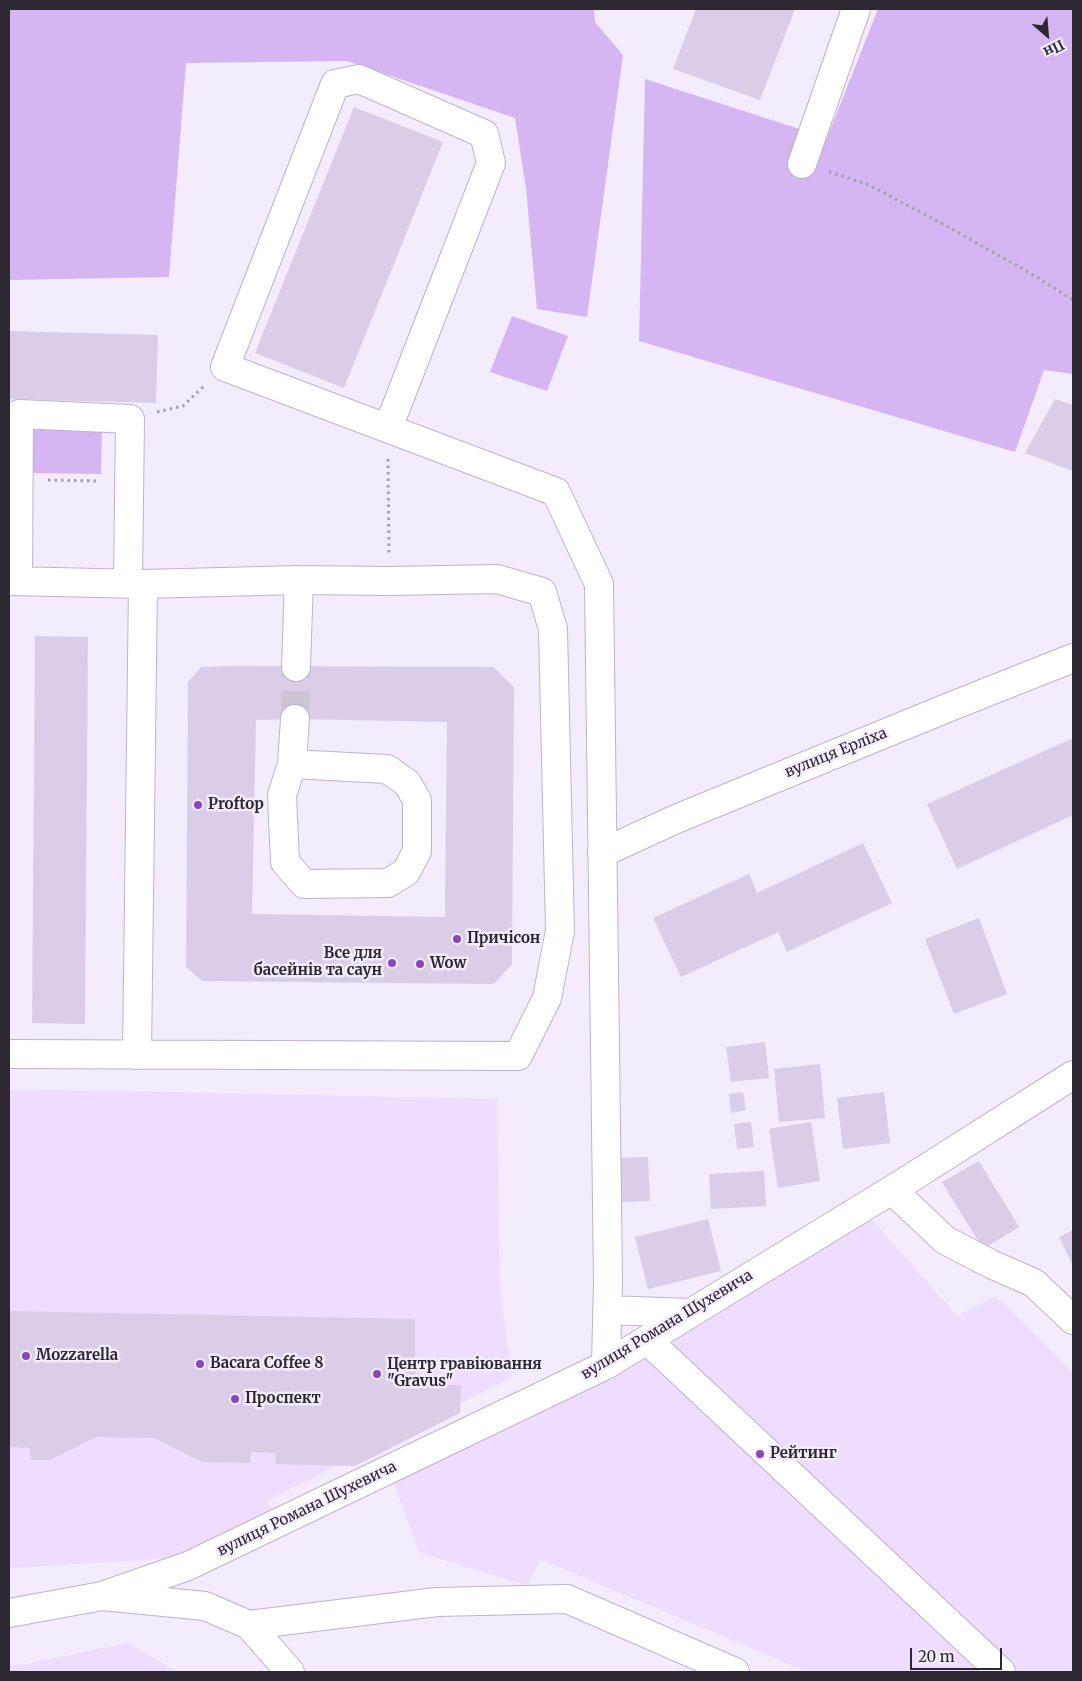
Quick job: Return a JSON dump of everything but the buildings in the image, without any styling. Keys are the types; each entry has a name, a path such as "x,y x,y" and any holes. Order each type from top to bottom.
{"street":[{"path":"802,164 856,9"},
{"path":"388,428 491,162 484,134 359,79 335,84 225,366 556,492 599,584 606,1365"},
{"path":"9,1054 137,1055 518,1056 547,998 560,931 553,629 542,592 497,579 135,583 13,581 19,479 19,414 130,419 130,481 135,583 137,1055"},
{"path":"296,667 299,580"},
{"name":"вулиця Ерліха","path":"602,854 676,818 1073,658"},
{"path":"292,764 387,770 407,783 417,800 417,851 406,872 388,883 304,884 285,862 282,795 292,764 295,719"},
{"name":"вулиця Романа Шухевича","path":"102,1596 188,1566 606,1365 892,1190 1073,1075"},
{"path":"892,1190 945,1240 991,1264 1034,1283 1071,1315"},
{"path":"607,1310 690,1313"},
{"path":"647,1340 1002,1672"},
{"path":"9,1613 102,1596 205,1606 249,1625 290,1672"},
{"path":"249,1625 437,1602 567,1599 735,1672"}],"path":[{"path":"802,164 867,184 1030,273 1073,300"},
{"path":"130,419 182,406 225,366"},
{"path":"388,428 389,581"},
{"path":"19,479 130,481"}],"shaded area":[{"path":"9,9 594,9 595,22 623,55 587,317 537,309 526,188 515,118 347,61 186,63 169,277 9,280"},
{"path":"878,9 1073,9 1073,374 1044,370 1015,452 639,341 645,79 827,138"},
{"path":"512,316 568,336 547,391 490,372"},
{"path":"29,422 102,427 101,474 28,473"},
{"path":"9,1090 497,1099 500,1289 512,1377 267,1501 277,1516 194,1552 162,1559 9,1568"},
{"name":"Рейтинг","path":"866,1213 957,1316 996,1296 1073,1373 1073,1672 808,1672 540,1559 528,1586 419,1552 393,1480"},
{"path":"127,1643 179,1672 9,1672 9,1665 27,1664"}],"tunnel":[{"path":"295,719 296,667"}],"place":[{"name":"Proftop","path":"198,805"},
{"name":"Причісон","path":"457,939"},
{"name":"Все для басейнів та саун","path":"392,963"},
{"name":"Wow","path":"420,964"},
{"name":"Mozzarella","path":"26,1356"},
{"name":"Bacara Coffee 8","path":"200,1364"},
{"name":"Центр гравіювання \"Gravus\"","path":"377,1374"},
{"name":"Проспект","path":"235,1399"},
{"name":"Рейтинг","path":"760,1454"}]}
